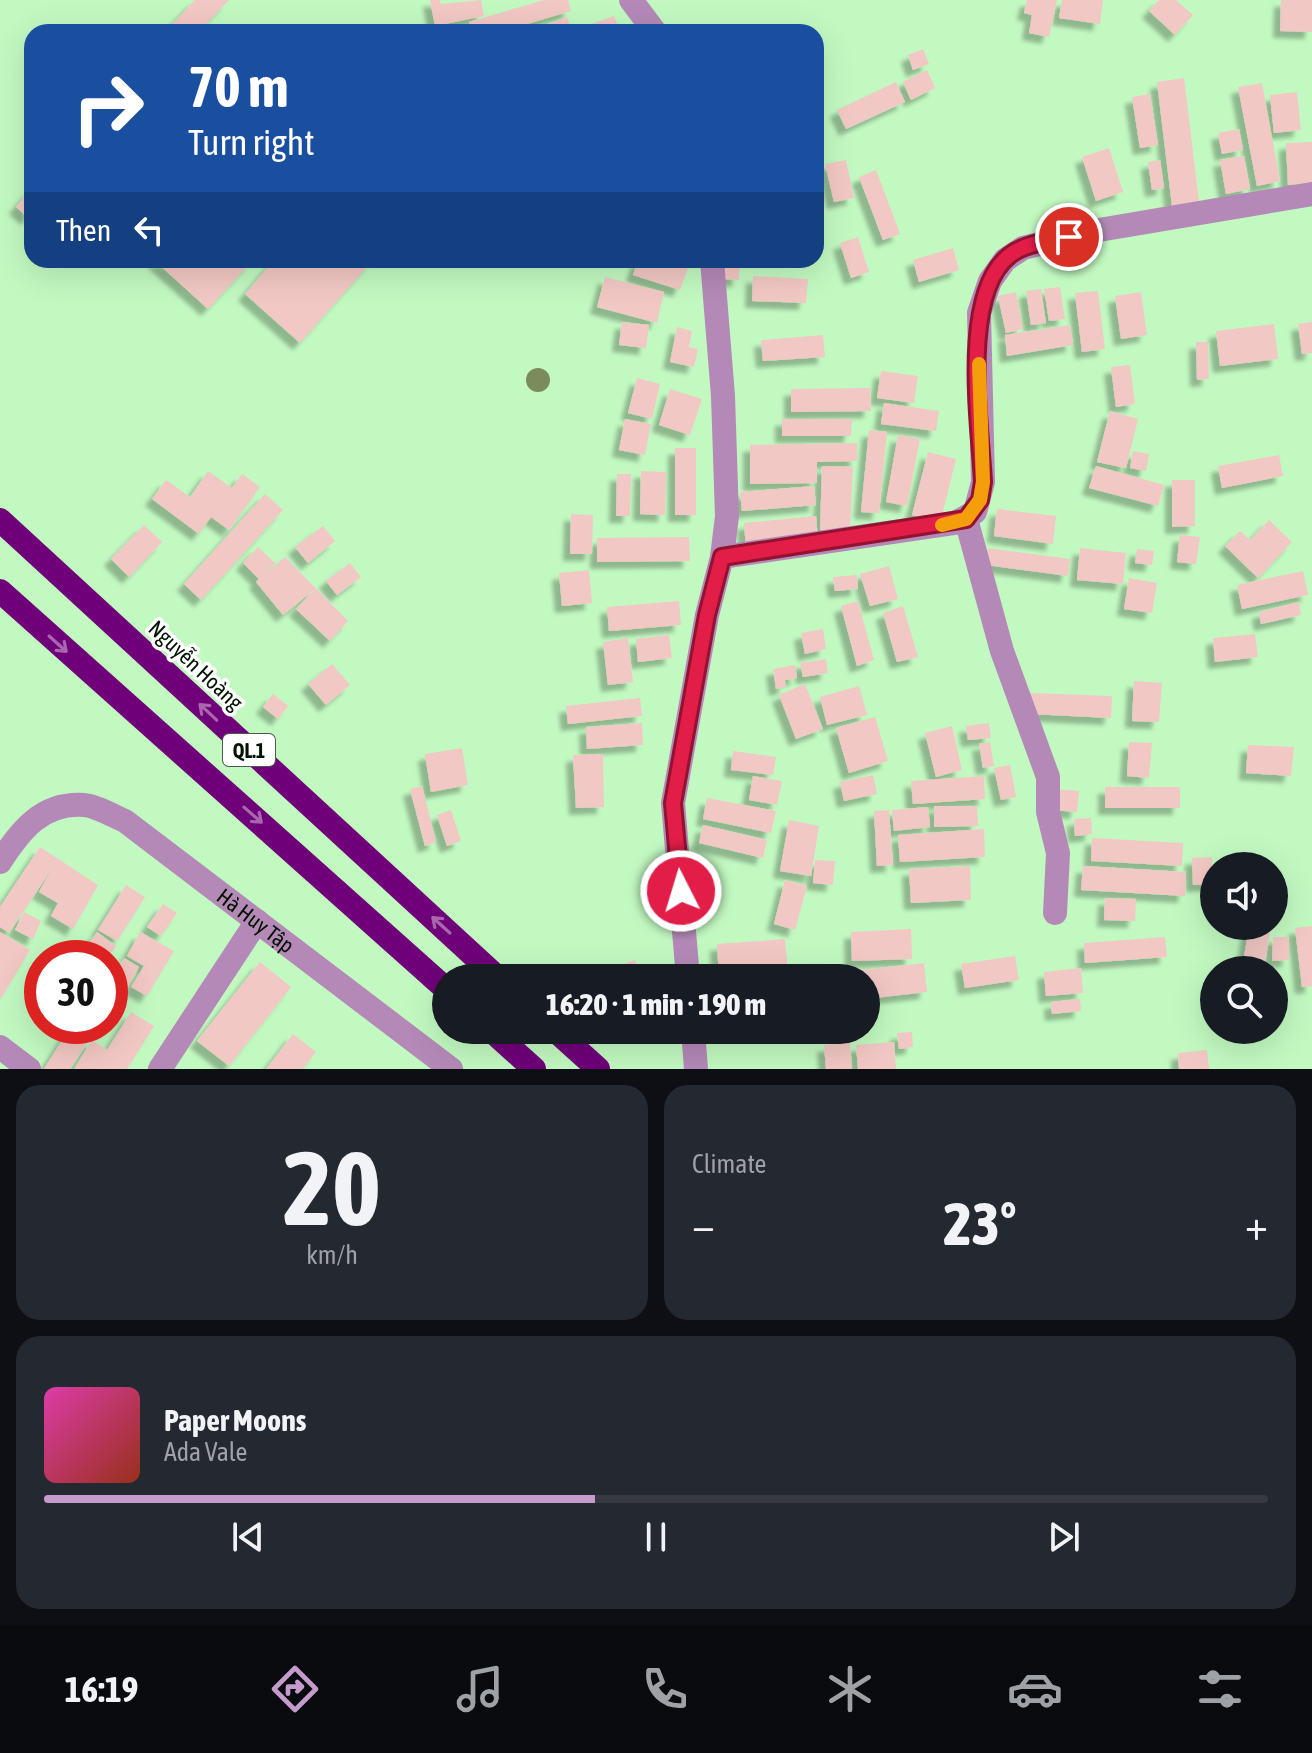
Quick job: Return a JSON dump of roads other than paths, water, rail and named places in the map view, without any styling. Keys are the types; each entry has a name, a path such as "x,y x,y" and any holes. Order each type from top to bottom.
{"highway":[{"name":"Nguyễn Hoàng","path":"0,520 483,964"},
{"name":"QL.1","path":"0,591 432,977"},
{"path":"506,1044 534,1069"},
{"path":"570,1044 598,1069"}],"street":[{"path":"631,0 649,24"},
{"path":"722,557 966,519 980,500 983,482 979,313 990,281 1012,253 1093,231 1312,194"},
{"path":"687,964 673,803 707,615 722,557 727,516 724,411 713,268"},
{"path":"966,519 1002,651 1048,777 1048,812 1058,853 1055,913"},
{"name":"Hà Huy Tập","path":"0,862 22,828 48,810 85,805 125,821 451,1069"},
{"path":"160,1069 257,921"},
{"path":"694,1044 696,1069"},
{"path":"0,1047 29,1069"}]}
